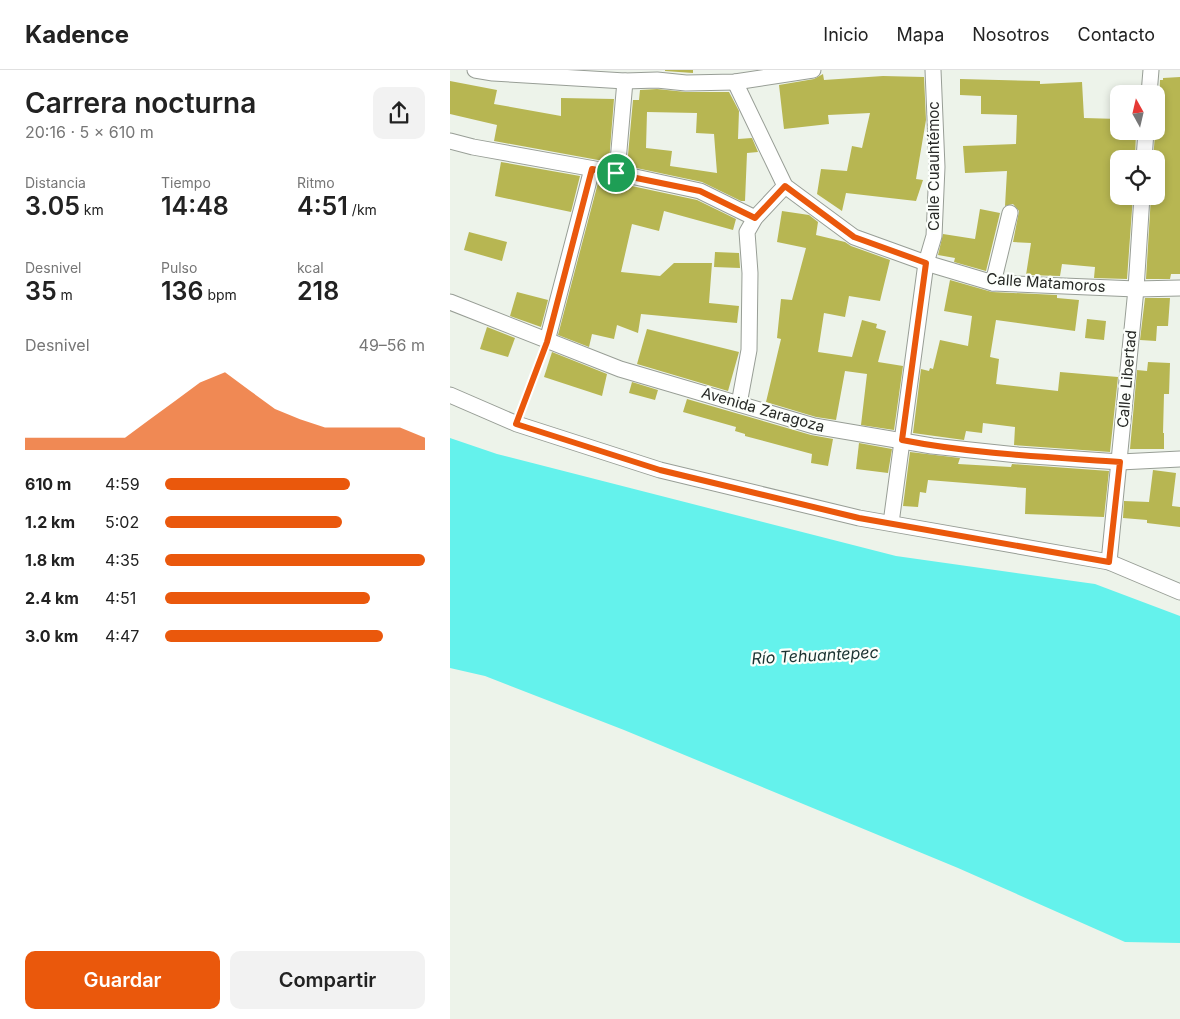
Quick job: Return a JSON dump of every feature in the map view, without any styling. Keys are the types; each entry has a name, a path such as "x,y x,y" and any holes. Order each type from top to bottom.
{"street":[{"path":"475,70 494,73 625,81 658,75 686,82 735,82 803,70"},
{"name":"Calle Cuauhtémoc","path":"891,523 926,263 935,226 934,70"},
{"path":"1150,85 1151,70"},
{"path":"616,173 625,81"},
{"path":"735,82 785,186 755,218 747,232 750,273 750,350 740,404"},
{"path":"450,141 700,191 755,218"},
{"path":"547,342 592,169"},
{"name":"Calle Matamoros","path":"785,186 854,237 926,263 993,283 1136,289 1180,288"},
{"name":"Calle Libertad","path":"1109,562 1136,289 1141,205"},
{"path":"993,283 1010,213"},
{"name":"Avenida Zaragoza","path":"450,302 547,342 620,369 814,426 932,446 1008,454 1120,462 1180,459"},
{"path":"450,395 516,424 660,470 859,518 1109,562 1180,592"}],"path":[{"path":"516,424 547,342"}],"water":[{"name":"Río Tehuantepec","path":"450,438 497,454 896,556 1095,584 1180,616 1180,943 1125,942 958,868 624,730 485,676 450,668"}],"building":[{"path":"693,70 693,73 665,71"},
{"path":"823,74 824,80 883,76 924,77 926,120 916,179 923,180 916,201 846,193 842,211 817,194 821,169 847,171 852,146 862,148 870,113 828,115 829,124 784,129 779,85 814,79"},
{"path":"1180,77 1180,274 1171,274 1170,279 1146,279 1150,205 1165,205 1165,150 1154,150 1155,140 1165,140 1165,85 1160,85 1160,80 1163,80 1163,78"},
{"path":"960,79 1040,81 1040,84 1082,82 1084,118 1110,119 1110,140 1136,140 1135,150 1110,150 1110,205 1132,205 1127,279 1094,278 1095,267 1062,264 1060,276 1026,275 1031,243 1013,242 1019,211 1013,204 1005,206 1007,171 965,173 963,146 1016,144 1017,115 981,114 981,96 960,95"},
{"path":"450,81 497,90 494,104 561,116 561,98 614,99 609,162 494,141 497,125 450,114"},
{"path":"640,90 729,92 739,111 738,139 752,138 758,152 747,153 745,201 741,201 702,182 627,166 633,100 639,100","holes":["647,112 697,113 696,133 714,134 717,173 670,166 672,151 646,148"]},
{"path":"501,162 580,176 571,212 495,196"},
{"path":"599,179 697,200 736,219 733,230 664,211 659,231 632,224 621,272 660,276 674,263 712,263 709,303 739,306 737,323 641,314 638,333 617,325 614,339 592,334 589,347 558,335"},
{"path":"980,209 1000,213 986,271 954,262 955,258 938,255 943,234 975,239"},
{"path":"782,211 809,215 818,222 816,235 845,242 890,260 880,301 849,296 845,317 824,313 818,352 852,357 862,320 877,324 876,328 886,331 878,362 903,366 894,430 861,425 867,374 845,371 836,420 816,417 766,402 781,339 777,338 781,299 792,300 806,248 777,242"},
{"path":"469,232 507,242 502,261 464,250"},
{"path":"715,252 739,253 740,268 714,267"},
{"path":"950,280 992,292 1057,295 1057,298 1079,300 1075,331 996,320 990,357 999,359 996,384 1058,391 1060,372 1118,377 1110,452 1014,445 1015,427 983,423 982,433 966,431 964,440 913,433 921,369 929,371 930,368 933,369 940,340 968,346 972,316 944,311"},
{"path":"517,292 548,300 541,327 510,316"},
{"path":"1145,298 1170,298 1168,326 1157,326 1156,341 1140,340"},
{"path":"1087,319 1106,321 1104,340 1085,338"},
{"path":"487,327 515,338 508,357 480,349"},
{"path":"647,329 739,352 728,391 637,364"},
{"path":"552,352 607,374 602,396 544,377"},
{"path":"1148,362 1170,363 1169,394 1164,394 1164,449 1130,449 1137,370 1147,371"},
{"path":"632,382 658,390 655,400 629,393"},
{"path":"687,399 811,435 833,439 828,466 811,463 812,454 745,436 745,434 735,431 736,427 683,412"},
{"path":"859,443 892,449 888,473 856,469"},
{"path":"910,452 960,458 958,464 1011,467 1012,464 1109,471 1104,517 1025,514 1026,488 928,480 926,493 920,492 918,507 903,506"},
{"path":"1153,470 1176,473 1172,506 1180,507 1180,527 1147,523 1147,520 1123,518 1124,501 1149,502"}],"route":[{"path":"592,169 616,173 700,191 755,218 785,186 854,237 926,263 902,440 932,446 1018,455 1120,462 1109,562 859,518 660,470 516,424 547,342 592,169"}]}
